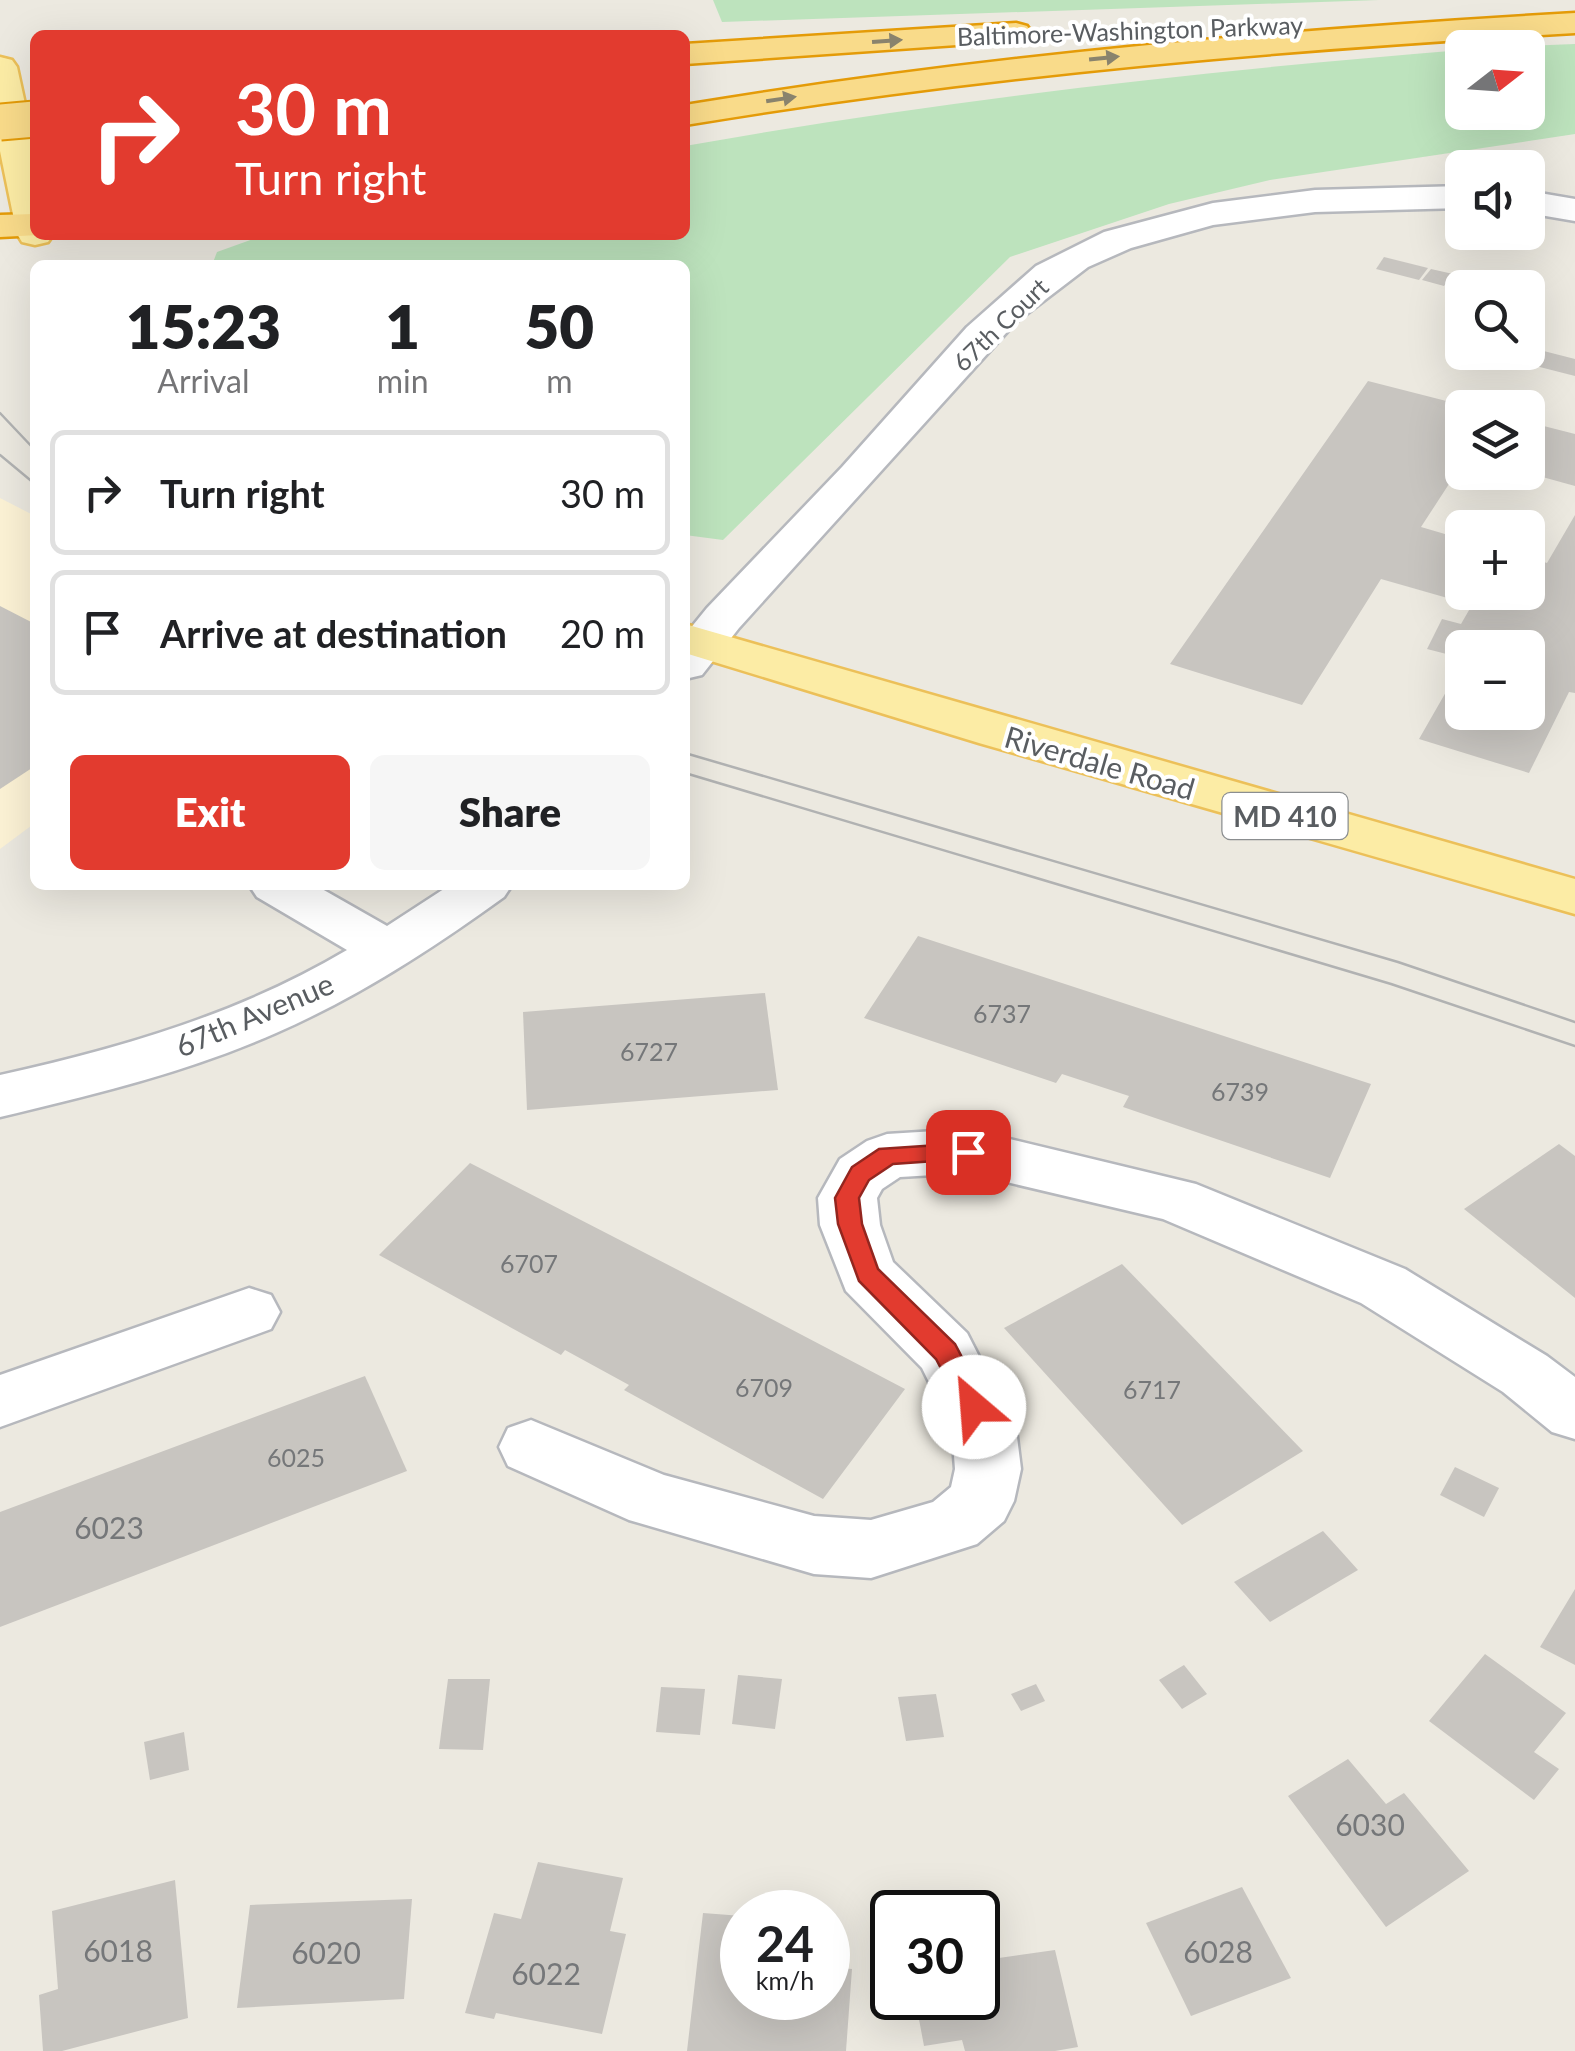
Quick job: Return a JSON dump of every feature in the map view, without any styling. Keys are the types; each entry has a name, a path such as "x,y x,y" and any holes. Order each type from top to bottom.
{"highway":[{"name":"Baltimore-Washington Parkway","path":"690,54 1168,26 1575,21"},
{"path":"690,114 1047,64 1309,38 1575,21"},
{"path":"0,122 30,119"}],"main road":[{"path":"0,67 27,229"},
{"name":"Riverdale Road","path":"691,649 1575,898"}],"street":[{"name":"67th Court","path":"691,649 986,332 1042,280 1074,260 1158,227 1211,215 1391,196 1445,197"},
{"path":"1545,205 1575,210"},
{"path":"284,890 390,951"},
{"name":"67th Avenue","path":"0,1096 102,1071 220,1034 279,1010 390,951 479,890"},
{"path":"531,1446 652,1500 814,1545 871,1549 954,1524 981,1501 988,1469 984,1429 946,1351 868,1274 850,1224 847,1198 861,1174 888,1156 968,1152 1175,1200 1383,1286 1525,1374 1575,1413"},
{"path":"0,1401 249,1312"}],"shaded area":[{"path":"0,498 30,513 30,827 0,849"}],"green space":[{"path":"713,0 1379,0 722,22"},
{"path":"1575,44 1575,134 1445,150 1445,154 1270,180 1169,204 1010,257 723,540 690,536 690,260 214,260 217,252 250,240 690,240 690,145 879,115 1267,67 1445,51 1445,130 1545,130 1545,45"}],"building":[{"path":"1384,257 1428,268 1419,280 1376,269"},
{"path":"1431,269 1445,272 1444,286 1422,280"},
{"path":"1545,351 1575,359 1575,376 1545,368"},
{"path":"1368,381 1445,401 1445,490 1421,527 1445,534 1445,597 1381,579 1302,705 1170,664"},
{"path":"1545,426 1575,434 1575,486 1545,478"},
{"path":"1575,515 1575,693 1569,692 1529,773 1419,739 1445,694 1445,730 1545,730 1545,630 1445,630 1445,654 1427,649 1442,619 1461,624 1469,610 1545,610 1545,562"},
{"path":"0,606 30,621 30,769 0,789"},
{"path":"918,936 1371,1084 1330,1178 1123,1107 1129,1096 1062,1074 1056,1083 864,1018"},
{"path":"765,993 778,1090 527,1110 523,1012"},
{"path":"1559,1144 1575,1156 1575,1298 1464,1209"},
{"path":"470,1163 905,1389 823,1499 624,1390 629,1385 565,1350 561,1355 379,1255"},
{"path":"1122,1264 1303,1451 1182,1525 1004,1328"},
{"path":"365,1376 407,1471 0,1627 0,1512"},
{"path":"1455,1467 1499,1488 1484,1517 1440,1495"},
{"path":"1323,1531 1358,1570 1270,1622 1234,1582"},
{"path":"1575,1589 1575,1665 1540,1647"},
{"path":"1485,1654 1566,1713 1534,1752 1559,1769 1534,1800 1429,1721"},
{"path":"1184,1665 1207,1694 1182,1709 1159,1680"},
{"path":"738,1675 782,1679 775,1729 732,1724"},
{"path":"448,1679 490,1679 483,1750 439,1749"},
{"path":"1036,1684 1045,1701 1021,1711 1011,1694"},
{"path":"661,1687 705,1689 700,1735 656,1732"},
{"path":"936,1694 944,1737 906,1741 898,1697"},
{"path":"184,1732 189,1770 150,1780 144,1742"},
{"path":"1348,1759 1386,1804 1404,1793 1469,1871 1386,1927 1288,1796"},
{"path":"538,1862 623,1878 610,1931 626,1934 602,2034 496,2013 494,2019 465,2013 494,1913 521,1919"},
{"path":"175,1880 188,2018 62,2051 43,2051 39,1995 58,1989 52,1911"},
{"path":"1242,1887 1291,1978 1191,2016 1146,1923"},
{"path":"412,1899 404,1999 237,2008 250,1905"},
{"path":"703,1913 720,1914 720,2020 848,2020 846,2051 687,2051"},
{"path":"1055,1950 1078,2047 1055,2051 965,2051 962,2040 924,2046 919,2020 1000,2020 1000,1958"}],"tram line":[{"path":"0,413 30,445"},
{"path":"0,455 30,480"},
{"path":"690,754 1398,962 1575,1022"},
{"path":"690,774 1391,984 1575,1046"}],"route":[{"path":"968,1152 888,1156 861,1174 847,1198 856,1248 868,1274 946,1351 974,1407"}]}
